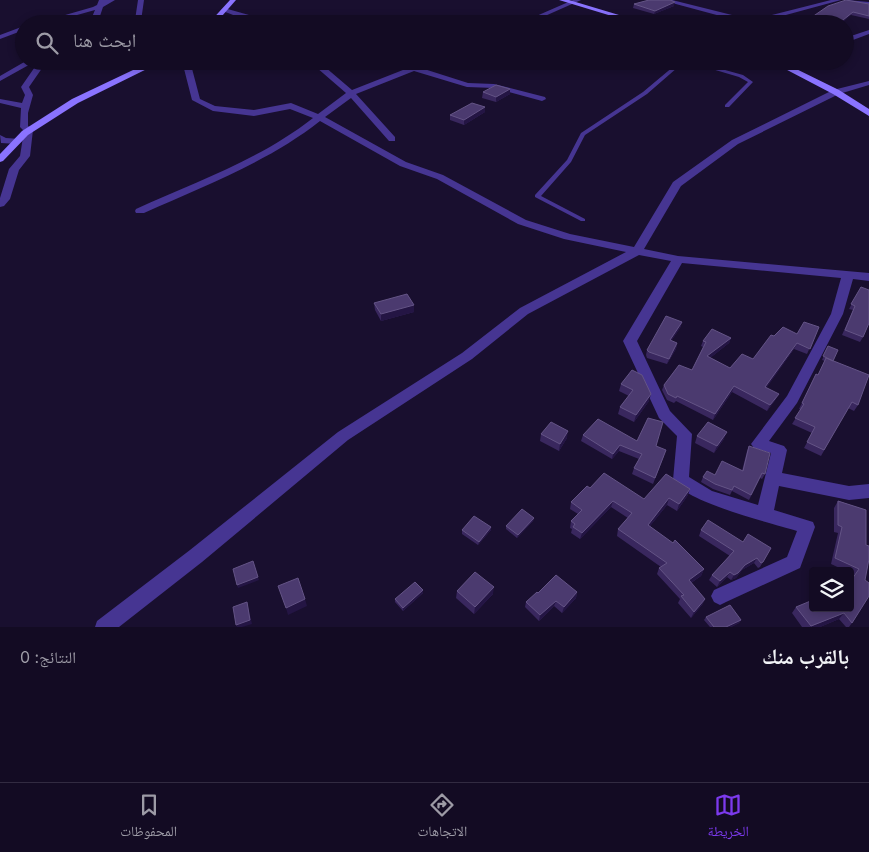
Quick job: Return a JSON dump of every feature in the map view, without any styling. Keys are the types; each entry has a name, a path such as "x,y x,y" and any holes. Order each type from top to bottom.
{"street":[{"path":"64,15 112,0"},
{"path":"139,15 141,0"},
{"path":"562,0 575,1 618,15"},
{"path":"664,0 724,15"},
{"path":"785,15 838,0"},
{"path":"849,0 869,4"},
{"path":"542,15 575,1"},
{"path":"97,15 101,3"},
{"path":"218,15 227,4 245,15"},
{"path":"0,37 15,31"},
{"path":"854,38 869,32"},
{"path":"0,79 16,70"},
{"path":"29,130 24,127 24,113 29,95 25,87 36,70"},
{"path":"0,159 29,130 74,101 140,70"},
{"path":"188,70 196,100 213,108 254,113 291,106 320,118 403,164 440,177 522,222 568,237 678,260 869,277"},
{"path":"324,70 367,109 392,139"},
{"path":"140,211 251,161 297,135 350,94 410,70"},
{"path":"421,70 467,85 494,86 542,99"},
{"path":"793,70 836,92 869,112"},
{"path":"104,627 196,556 343,436 467,356 524,311 637,251 677,184 736,142 836,92 869,83"},
{"path":"0,101 26,107"},
{"path":"0,204 5,199 14,169 21,163 24,156 29,130"},
{"path":"0,138 4,141 17,141"},
{"path":"678,260 630,341 664,414 685,434 681,480 707,496 766,512 807,526 794,562 720,596"},
{"path":"766,512 779,450 759,444 797,390 837,314 848,275"},
{"path":"774,478 849,493 869,491"}],"lane":[{"path":"583,220 537,196 569,161 583,134 645,93 674,70"},
{"path":"719,70 742,76 751,82 727,106"}],"building":[{"path":"649,0 670,0 675,2 655,11 634,4"},
{"path":"846,0 869,4 869,16 853,12 849,15 815,15 828,6"},
{"path":"496,85 510,89 496,97 483,92"},
{"path":"472,103 485,107 464,120 450,115"},
{"path":"861,287 869,290 869,323 863,337 845,330 855,306 851,304"},
{"path":"407,294 414,305 381,314 374,303"},
{"path":"666,316 682,322 670,340 677,343 669,359 647,350"},
{"path":"804,322 819,327 810,349 797,343 765,387 779,394 770,405 734,386 715,414 677,396 676,398 668,394 664,385 679,365 692,370 706,342 703,341 712,329 731,338 707,356 730,368 742,354 753,359 771,335 774,336 783,327 797,334"},
{"path":"828,346 838,350 833,361 823,356"},
{"path":"826,358 869,375 858,405 852,402 824,450 807,442 815,427 795,418 804,404 802,403"},
{"path":"632,370 642,375 651,394 636,415 620,407 633,390 621,384"},
{"path":"648,418 663,422 656,446 666,450 655,478 634,468 642,454 620,445 613,454 583,435 598,419 637,441"},
{"path":"551,422 568,431 560,444 541,434"},
{"path":"708,422 727,432 717,446 697,436"},
{"path":"749,446 770,453 765,474 762,473 751,495 734,486 732,490 703,477 707,471 715,475 722,461 743,471"},
{"path":"604,473 644,499 666,474 690,489 679,504 669,498 648,525 673,543 675,540 704,569 689,580 705,599 694,612 681,596 684,595 659,568 667,563 618,529 632,513 613,501 582,533 573,527 575,524 571,521 582,510 571,502 587,486 590,488"},
{"path":"838,501 866,510 866,545 869,546 869,559 865,580 869,583 869,596 852,623 844,613 811,626 796,607 809,602 809,612 854,612 854,576 859,569 835,558 842,527 838,525"},
{"path":"522,509 534,518 518,535 506,526"},
{"path":"474,516 491,527 479,542 462,530"},
{"path":"708,520 743,542 748,534 771,548 763,562 761,563 757,558 745,565 738,573 734,575 730,572 720,581 712,575 734,551 701,530"},
{"path":"253,561 258,577 237,585 233,569"},
{"path":"475,572 494,587 475,607 457,591"},
{"path":"556,575 577,592 564,607 556,601 540,615 526,602"},
{"path":"298,578 305,599 286,608 278,586"},
{"path":"415,582 423,590 403,608 395,599"},
{"path":"247,602 250,620 236,625 233,607"},
{"path":"730,605 741,620 726,627 714,627 706,617"}]}
